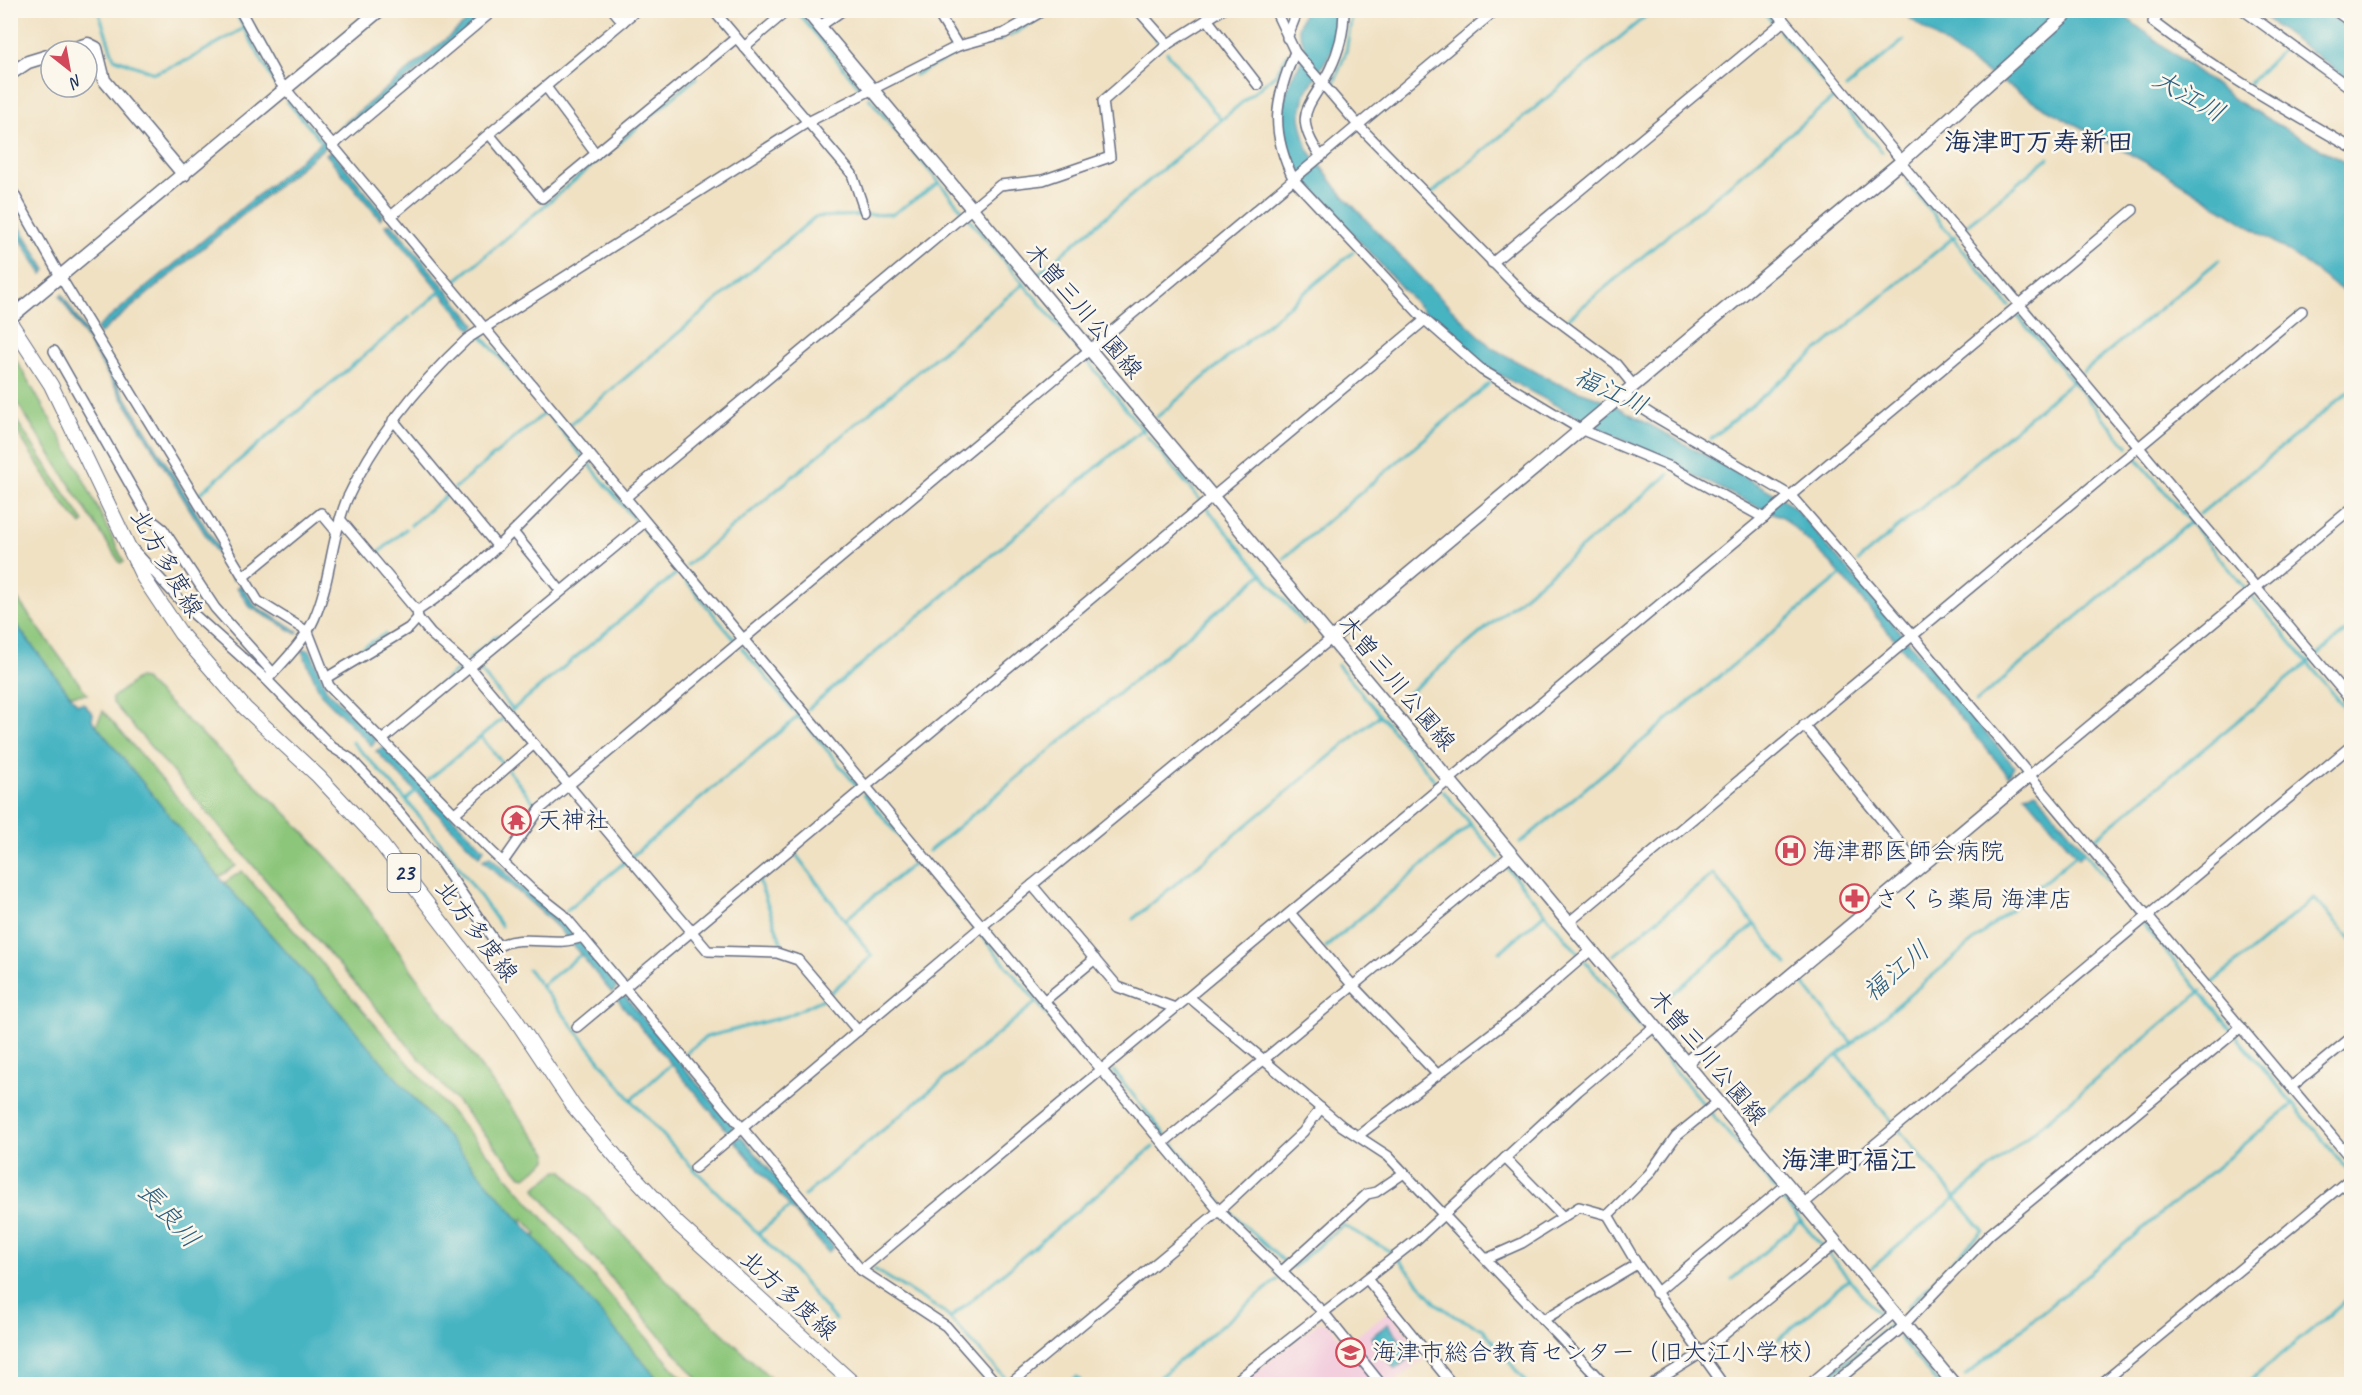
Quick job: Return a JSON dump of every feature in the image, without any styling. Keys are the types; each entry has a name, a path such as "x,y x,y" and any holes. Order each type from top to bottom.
{"main road":[{"name":"北方多度線","path":"10,320 51,386 143,577 181,634 245,708 318,776 379,841 513,1017 574,1107 604,1142 678,1224 854,1384"}],"street":[{"path":"240,10 286,89 483,328 1219,1211 1324,1312 1381,1384"},
{"path":"10,320 380,10"},
{"path":"333,146 494,10"},
{"path":"613,10 623,22"},
{"path":"391,216 637,10"},
{"path":"713,10 852,174 865,212"},
{"path":"744,47 789,10"},
{"name":"木曽三川公園線","path":"806,10 1088,351 1332,638 1802,1205 1954,1384"},
{"path":"819,27 843,10"},
{"path":"936,10 958,46"},
{"path":"270,677 308,632 316,616 340,519 376,442 447,358 483,328 808,122 958,46 1005,33 1044,10"},
{"path":"1138,10 1168,44"},
{"path":"1275,10 1296,53 1359,126 1538,307 1616,364 1629,389 1632,402 1789,498 2030,775 2352,1160"},
{"path":"1287,38 1298,10"},
{"path":"1319,158 1305,124 1310,98 1340,48 1344,10"},
{"path":"503,862 540,809 569,784 1496,10"},
{"path":"1774,10 2352,702"},
{"path":"695,1168 740,1128 1332,638 1901,161 2071,10"},
{"path":"2163,10 2153,22 2186,47 2225,74 2352,148"},
{"path":"2243,10 2352,89"},
{"path":"2334,10 2352,23"},
{"path":"625,498 1000,185 1043,180 1110,157 1103,101 1168,44 1214,14 1258,86"},
{"path":"1492,263 1784,21"},
{"path":"489,134 542,198 736,38"},
{"path":"1296,53 1286,72 1276,110 1281,149 1295,179 1425,320 1482,370 1582,427 1673,468 1766,517"},
{"path":"10,74 28,62 39,59"},
{"path":"99,60 104,80 184,175"},
{"path":"546,87 596,154"},
{"path":"10,187 60,276 258,601 308,632 329,686 503,862 563,914 861,1270 946,1326 997,1384"},
{"path":"861,1270 2133,210"},
{"path":"1568,923 2302,311"},
{"path":"576,1027 1425,320"},
{"path":"54,351 149,518 163,529 215,608 270,677 332,747 351,759 388,799 441,863 498,946 528,939 569,942 582,937"},
{"path":"393,420 498,547"},
{"path":"326,678 409,628 418,615 498,547 590,455"},
{"path":"1686,1063 2352,508"},
{"path":"243,577 321,513 336,531"},
{"path":"340,519 431,634 470,668 708,951 777,953 798,960 858,1031"},
{"path":"382,740 560,590 645,522"},
{"path":"513,532 560,590"},
{"path":"125,542 142,557 188,609 270,677"},
{"path":"1804,726 1920,867"},
{"path":"455,813 534,744"},
{"path":"1802,1205 2352,745"},
{"path":"1163,1143 1511,855"},
{"path":"1032,885 1118,987 1175,1008"},
{"path":"1290,913 1354,987 1438,1075"},
{"path":"1359,1135 1518,1013 1591,950"},
{"path":"1044,1001 1095,959"},
{"path":"1189,997 1342,1126 1388,1156 1604,1384"},
{"path":"1232,1384 1367,1279 1444,1215 1578,1091 1655,1026"},
{"path":"1833,1384 1904,1324 1990,1234 2241,1027"},
{"path":"2291,1088 2352,1037"},
{"path":"1608,1215 1649,1174 1676,1136 1718,1102"},
{"path":"1012,1383 1219,1211 1303,1132 1321,1108"},
{"path":"1505,1158 1563,1217"},
{"path":"1282,1271 1367,1194 1376,1192 1404,1173"},
{"path":"2102,1384 2352,1177"},
{"path":"1656,1293 1786,1185"},
{"path":"1486,1260 1522,1243 1579,1207 1608,1215 1656,1293 1723,1384"},
{"path":"1652,1384 1700,1354 1835,1244"},
{"path":"1543,1320 1637,1264"},
{"path":"1367,1279 1452,1384"},
{"path":"1810,1384 1894,1313"}],"shaded area":[{"name":"海津市総合教育センター（旧大江小学校）","path":"1389,1311 1426,1358 1391,1384 1248,1384 1245,1380 1320,1322 1328,1323 1345,1345"}],"green space":[{"path":"10,349 78,468 124,562 120,563 11,393"},
{"path":"10,411 84,522 81,525 62,502 11,422"},
{"path":"10,589 87,694 70,695 11,618"},
{"path":"138,678 143,679 287,814 347,879 495,1087 548,1153 547,1160 526,1177 521,1176 113,703 112,698"},
{"path":"103,711 236,866 219,877 96,726"},
{"path":"242,871 687,1384 662,1384 532,1237 537,1234 523,1218 521,1224 313,982 224,883"},
{"path":"558,1170 563,1171 670,1284 777,1384 702,1384 536,1191 535,1188"}],"water":[{"path":"480,11 489,11 99,334 96,329"},
{"path":"1304,11 1339,11 1340,23 1333,49 1305,94 1300,118 1307,148 1339,191 1426,284 1492,348 1556,383 1605,400 1779,496 1796,509 2014,766 2009,776 1831,563 1783,517 1760,508 1602,430 1478,363 1452,341 1421,309 1313,190 1288,151 1284,138 1282,110 1291,79 1305,54 1298,28"},
{"name":"大江川","path":"1900,11 2117,11 2238,102 2351,166 2351,297 2288,251 2169,175 2043,107 1974,65"},
{"path":"2256,11 2323,11 2351,31 2351,81"},
{"path":"332,151 383,214 380,219 326,154"},
{"path":"11,212 46,270 42,274 11,223"},
{"path":"391,223 475,324 472,330 385,225"},
{"path":"62,294 236,577 233,580 60,296"},
{"path":"241,585 255,606 298,631 297,634 250,607 237,587"},
{"name":"長良川","path":"11,618 77,704 83,703 93,714 92,720 219,877 662,1384 11,1384"},
{"path":"301,649 310,650 326,689 376,740 372,746 321,694"},
{"path":"383,747 484,849 479,856 376,751"},
{"path":"2036,792 2085,851 2079,858 2025,795"},
{"path":"490,856 518,885 557,914 574,935 568,939 549,918 483,860"},
{"path":"580,942 617,987 612,993 572,944"},
{"path":"624,995 734,1128 729,1133 617,999"},
{"path":"741,1136 834,1247 828,1252 734,1140"},
{"path":"1388,1324 1412,1356 1395,1369 1371,1337"}],"waterway":[{"path":"98,10 114,58 154,73 188,60 244,28"},
{"path":"234,10 275,84"},
{"path":"796,10 860,88"},
{"path":"1010,36 1053,10"},
{"path":"1133,10 1161,45"},
{"path":"1284,21 1288,10"},
{"path":"1334,83 1346,52 1352,15 1357,10"},
{"path":"1431,194 1653,10"},
{"path":"1762,10 1773,23"},
{"path":"1780,31 1882,152"},
{"path":"964,50 1003,39"},
{"path":"1846,88 1904,40"},
{"path":"2250,83 2285,47"},
{"path":"1167,52 1221,120"},
{"path":"1039,273 1276,74 1288,54"},
{"path":"915,75 954,55"},
{"path":"454,282 696,78"},
{"path":"1565,321 1838,94"},
{"path":"869,98 962,210"},
{"path":"287,101 323,143"},
{"path":"1962,229 2048,158"},
{"path":"1907,182 2009,306"},
{"path":"571,424 815,217 893,214 939,183"},
{"path":"968,218 1080,351"},
{"path":"1711,439 1955,236"},
{"path":"1157,417 1353,252"},
{"path":"2083,372 2219,260"},
{"path":"687,565 1023,284"},
{"path":"414,314 442,290"},
{"path":"2016,314 2128,447"},
{"path":"198,495 410,317"},
{"path":"481,335 535,399"},
{"path":"1086,359 1144,432"},
{"path":"1858,561 2075,379"},
{"path":"1284,558 1490,383"},
{"path":"2200,514 2352,389"},
{"path":"543,408 582,456"},
{"path":"455,488 546,412"},
{"path":"808,709 1146,426"},
{"path":"1147,436 1200,500"},
{"path":"2134,455 2246,589"},
{"path":"589,464 637,523"},
{"path":"1402,699 1669,474"},
{"path":"411,525 449,493"},
{"path":"1207,508 1304,624"},
{"path":"1976,702 2192,520"},
{"path":"376,555 406,529"},
{"path":"643,529 734,639"},
{"path":"1520,843 1848,569"},
{"path":"511,711 678,572"},
{"path":"929,851 1262,574"},
{"path":"2252,596 2352,716"},
{"path":"2317,655 2352,626"},
{"path":"327,669 385,634"},
{"path":"469,659 498,635"},
{"path":"742,648 793,710"},
{"path":"2092,841 2310,661"},
{"path":"382,732 463,665"},
{"path":"1338,665 1436,782"},
{"path":"479,669 513,710"},
{"path":"797,714 857,786"},
{"path":"632,856 801,714"},
{"path":"1133,919 1380,715"},
{"path":"428,780 506,716"},
{"path":"481,737 504,765"},
{"path":"352,742 431,830 501,926"},
{"path":"508,770 536,805"},
{"path":"407,799 418,789"},
{"path":"1443,791 1499,858"},
{"path":"864,794 974,927"},
{"path":"1326,947 1471,824"},
{"name":"福江川","path":"1892,1122 1838,1055 2083,849"},
{"path":"789,856 794,852 845,920"},
{"path":"2080,853 2085,853 2136,916"},
{"path":"830,993 872,956 845,920 918,860"},
{"path":"566,911 626,861"},
{"path":"1505,865 1578,953"},
{"path":"1614,955 1713,874 1787,964"},
{"path":"761,879 759,881 783,947"},
{"path":"2211,984 2314,898 2352,940"},
{"path":"1500,952 1545,913"},
{"path":"1659,1005 1754,925"},
{"path":"2144,925 2231,1029"},
{"path":"981,935 1089,1065"},
{"path":"528,969 541,986 579,956"},
{"path":"1585,961 1641,1027"},
{"path":"1801,981 1851,1042"},
{"path":"541,986 631,1100 691,1166 788,1264 835,1320"},
{"path":"1872,1268 2202,990"},
{"path":"686,1053 706,1037 787,1016 825,998"},
{"path":"804,1196 1036,1002"},
{"path":"2237,1037 2347,1169"},
{"path":"1650,1040 1705,1106"},
{"path":"1755,1121 1838,1055"},
{"path":"631,1100 670,1065"},
{"path":"1114,1071 1165,1135"},
{"path":"1965,1376 2293,1104"},
{"path":"1711,1113 1775,1189"},
{"name":"福江川","path":"1899,1130 1983,1231 1907,1307"},
{"path":"1173,1144 1221,1202"},
{"path":"950,1318 1153,1147"},
{"path":"1781,1197 1823,1248"},
{"path":"758,1234 796,1202"},
{"path":"1228,1210 1284,1262"},
{"path":"1732,1279 1801,1221"},
{"path":"1293,1267 1343,1225 1393,1253"},
{"path":"1829,1255 1882,1318"},
{"path":"1399,1260 1436,1303 1454,1316 1483,1329 1527,1384"},
{"path":"874,1269 944,1312 1010,1383"},
{"path":"1151,1384 1278,1279"},
{"path":"1779,1339 1849,1279"},
{"path":"2246,1384 2352,1296"},
{"name":"福江川","path":"1820,1384 1892,1323"},
{"path":"1899,1337 1938,1384"},
{"path":"1067,1384 1077,1377 1083,1384"}],"place":[{"name":"天神社","path":"516,820"},
{"name":"海津郡医師会病院","path":"1791,851"},
{"name":"さくら薬局 海津店","path":"1854,899"},
{"name":"海津市総合教育センター（旧大江小学校）","path":"1351,1352"}],"district":[{"name":"海津町万寿新田","path":"2039,142"},
{"name":"海津町福江","path":"1849,1160"}]}
